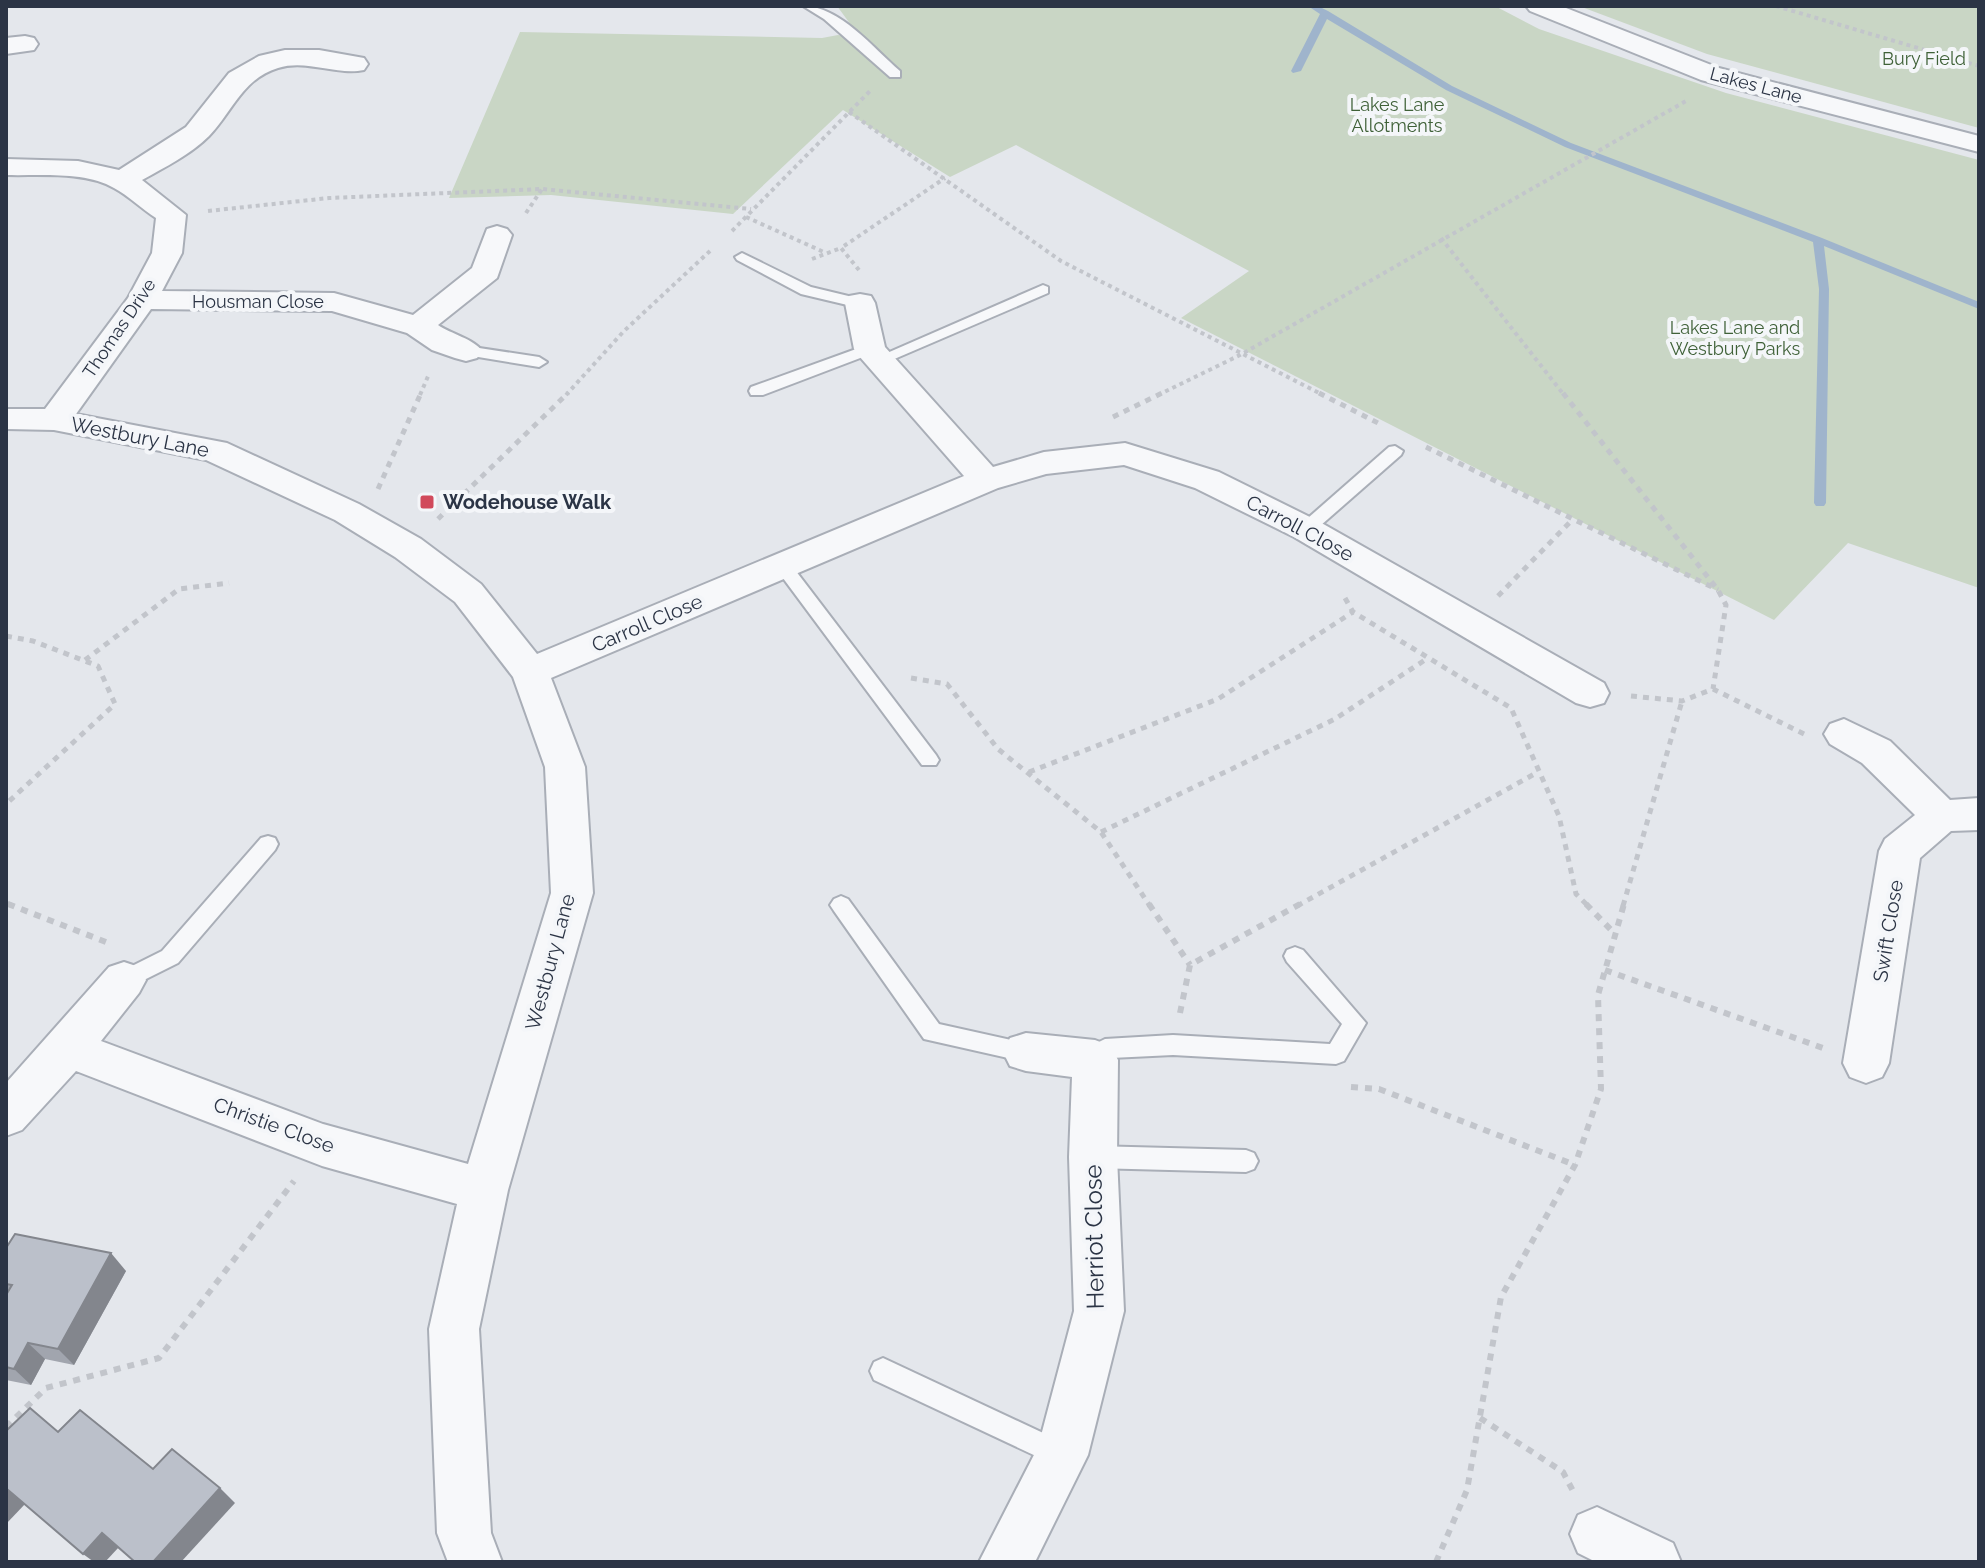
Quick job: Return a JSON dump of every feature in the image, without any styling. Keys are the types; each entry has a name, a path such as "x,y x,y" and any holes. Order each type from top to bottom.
{"street":[{"name":"Lakes Lane","path":"1539,6 1727,78 1979,144"},
{"path":"122,180 196,133 247,71 277,59 311,55 364,58 331,86"},
{"path":"6,167 56,167 122,180 147,201 171,215"},
{"name":"Thomas Drive","path":"54,420 142,300 167,253 171,215"},
{"path":"442,340 486,272 497,235"},
{"name":"Housman Close","path":"142,300 334,302 442,340"},
{"path":"860,303 874,354 986,480"},
{"name":"Westbury Lane","path":"6,419 54,420 215,451 347,512 408,548 468,593 530,672 565,767 572,893 484,1190 454,1329 464,1533 475,1562"},
{"name":"Carroll Close","path":"530,672 986,480 1044,463 1125,454 1207,480 1306,529 1590,693"},
{"name":"Swift Close","path":"1844,734 1876,752 1960,815 1900,851 1866,1063"},
{"path":"6,1115 68,1048 124,980"},
{"name":"Christie Close","path":"68,1048 322,1145 484,1190"},
{"path":"1026,1052 1095,1060"},
{"name":"Herriot Close","path":"1006,1562 1062,1455 1099,1311 1093,1157 1095,1060"},
{"path":"1597,1534 1654,1562"}],"lane":[{"path":"809,6 828,16 895,74"},
{"path":"742,257 806,291 860,303"},
{"path":"757,391 874,354 1043,290"},
{"path":"442,340 539,362"},
{"path":"1306,529 1395,451"},
{"path":"783,566 929,760"},
{"path":"124,980 170,957 268,844"},
{"path":"841,905 932,1032 1026,1052"},
{"path":"1095,1060 1105,1049 1173,1045 1336,1054 1355,1023 1295,956"},
{"path":"1093,1157 1246,1161"},
{"path":"883,1371 1062,1455"}],"path":[{"path":"1776,6 1979,66"},
{"path":"728,235 870,91 895,74"},
{"path":"1044,463 1063,442 1240,355 1727,78"},
{"path":"849,112 1061,261 1392,430"},
{"path":"860,303 859,269 841,248 945,178"},
{"path":"171,215 329,198 542,189 751,209"},
{"path":"746,217 826,253"},
{"path":"1441,238 1718,590 1726,605 1713,689"},
{"path":"408,548 561,400 624,331 718,243"},
{"path":"363,523 442,340"},
{"path":"1420,444 1718,590"},
{"path":"1471,624 1573,519"},
{"path":"1360,559 1336,582 1353,612 1511,708 1559,816 1576,894 1615,934"},
{"path":"85,660 179,589 229,583"},
{"path":"1029,772 1218,699 1353,612"},
{"path":"6,636 33,641 98,666 115,704 6,804"},
{"path":"1101,832 1335,719 1428,658"},
{"path":"902,667 911,678 947,684 998,749 1101,832 1190,965 1173,1045"},
{"path":"1590,693 1682,701 1713,689 1814,739 1844,734"},
{"path":"1436,1562 1467,1490 1501,1297 1575,1165 1601,1089 1598,995 1682,701"},
{"path":"1190,965 1538,772"},
{"path":"6,903 110,943 124,980"},
{"path":"1605,970 1866,1063"},
{"path":"1349,1087 1379,1089 1575,1165"},
{"path":"6,1427 46,1388 159,1358 322,1145"},
{"path":"1480,1418 1563,1472 1597,1534"}],"green space":[{"name":"Lakes Lane and Westbury Parks","path":"837,6 1495,6 1539,29 1726,93 1979,160 1979,588 1848,543 1774,620 1181,318 1249,271 1016,145 950,177 843,110 733,214 551,195 449,198 520,32 822,38 838,35 862,40"},
{"name":"Bury Field","path":"1579,6 1979,6 1979,128 1707,54"}],"building":[{"path":"15,1234 111,1253 58,1349 28,1343 14,1369 6,1367 6,1295 12,1285 6,1284 6,1248"},
{"path":"30,1408 58,1432 80,1410 153,1469 172,1449 220,1488 153,1562 135,1562 102,1533 83,1554 6,1490 6,1431"}],"waterway":[{"path":"1312,6 1325,14"},
{"path":"1296,71 1325,14"},
{"path":"1325,14 1449,88 1568,145 1818,240"},
{"path":"1818,240 1979,306"},
{"path":"1818,240 1824,289 1820,503"}],"place":[{"name":"Wodehouse Walk","path":"427,502"}],"park label":[{"name":"Lakes Lane Allotments","path":"1397,114"}]}
